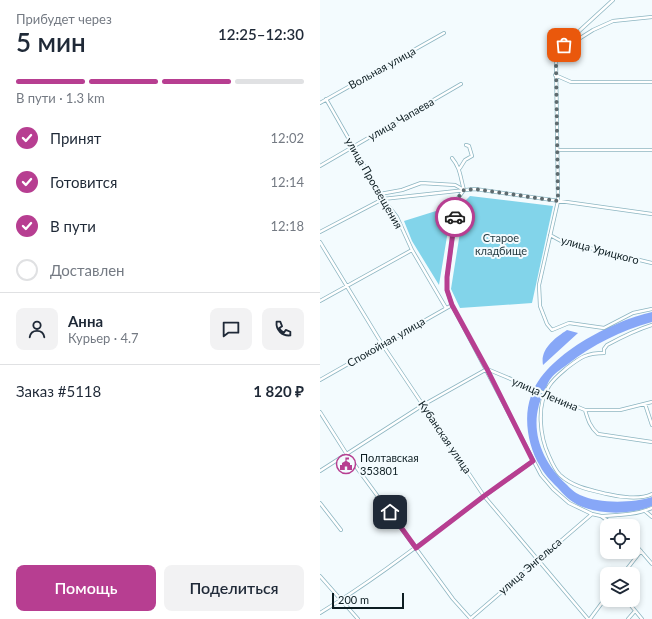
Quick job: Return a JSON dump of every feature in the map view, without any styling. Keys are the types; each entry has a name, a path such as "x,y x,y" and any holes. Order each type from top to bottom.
{"street":[{"path":"613,0 561,48 556,59 555,75 558,201 539,285 540,306 546,324 552,330 569,323 604,328 633,313 652,309"},
{"path":"568,41 574,42 593,30 614,21 652,17"},
{"name":"Вольная улица","path":"320,103 444,33"},
{"path":"555,75 571,82 652,82"},
{"name":"улица Чапаева","path":"320,166 460,84"},
{"name":"улица Просвещения","path":"326,100 383,199 397,217 412,250 446,308"},
{"path":"464,190 460,178 460,168 466,160 472,156 469,146 466,145"},
{"path":"557,150 652,150"},
{"path":"452,158 460,168"},
{"path":"380,194 402,190 421,183 456,185 464,190"},
{"path":"320,232 383,199 475,189 652,214"},
{"path":"464,190 458,198 447,277 447,290 452,305 487,369 541,475 553,489 569,503 592,514 601,516 646,511 652,508"},
{"name":"улица Урицкого","path":"550,235 561,241 652,263"},
{"name":"Кубанская улица","path":"320,242 348,285 382,344 484,496 589,619"},
{"path":"320,301 412,250"},
{"name":"Спокойная улица","path":"320,380 452,305"},
{"path":"652,325 633,331 606,345 604,353 590,353 580,358 558,375 548,387 545,394 540,419 543,445 554,468 559,474 580,488 612,495 636,497 652,494"},
{"path":"320,471 423,405 487,369"},
{"name":"улица Ленина","path":"487,369 533,390 585,410 620,410 652,402"},
{"path":"645,404 652,425"},
{"path":"585,410 588,421 598,434 652,442"},
{"path":"320,412 346,453 452,599 470,619"},
{"path":"320,613 342,600 416,548 533,461"},
{"path":"320,503 341,530"},
{"path":"646,511 652,517"},
{"name":"улица Энгельса","path":"470,619 592,514"},
{"path":"601,516 605,519"},
{"path":"628,567 641,551 652,564"},
{"path":"320,576 358,619"},
{"path":"589,619 600,605"},
{"path":"632,607 642,619"},
{"path":"628,619 635,611"}],"green space":[{"name":"Старое кладбище","path":"470,196 553,206 532,303 460,308 451,289 465,201"},
{"path":"452,206 439,285 412,241 404,221"}],"shaded area":[{"path":"652,312 652,322 608,339 588,350 554,375 549,381 540,401 537,414 537,426 538,439 542,451 556,474 573,490 588,498 616,502 652,497 652,506 644,509 615,513 595,511 578,505 569,499 542,469 532,450 528,432 527,413 531,396 539,381 550,367 582,342 618,323"},
{"path":"567,330 578,333 543,365 544,354 549,344"}],"way so far":[{"path":"455,217 458,198 464,190 475,189 558,201 556,59 558,52 564,45"}],"place":[{"name":"Полтавская 353801","path":"346,464"}],"route":[{"path":"390,512 416,548 533,461 487,369 452,305 447,290 447,277 455,217"}]}
